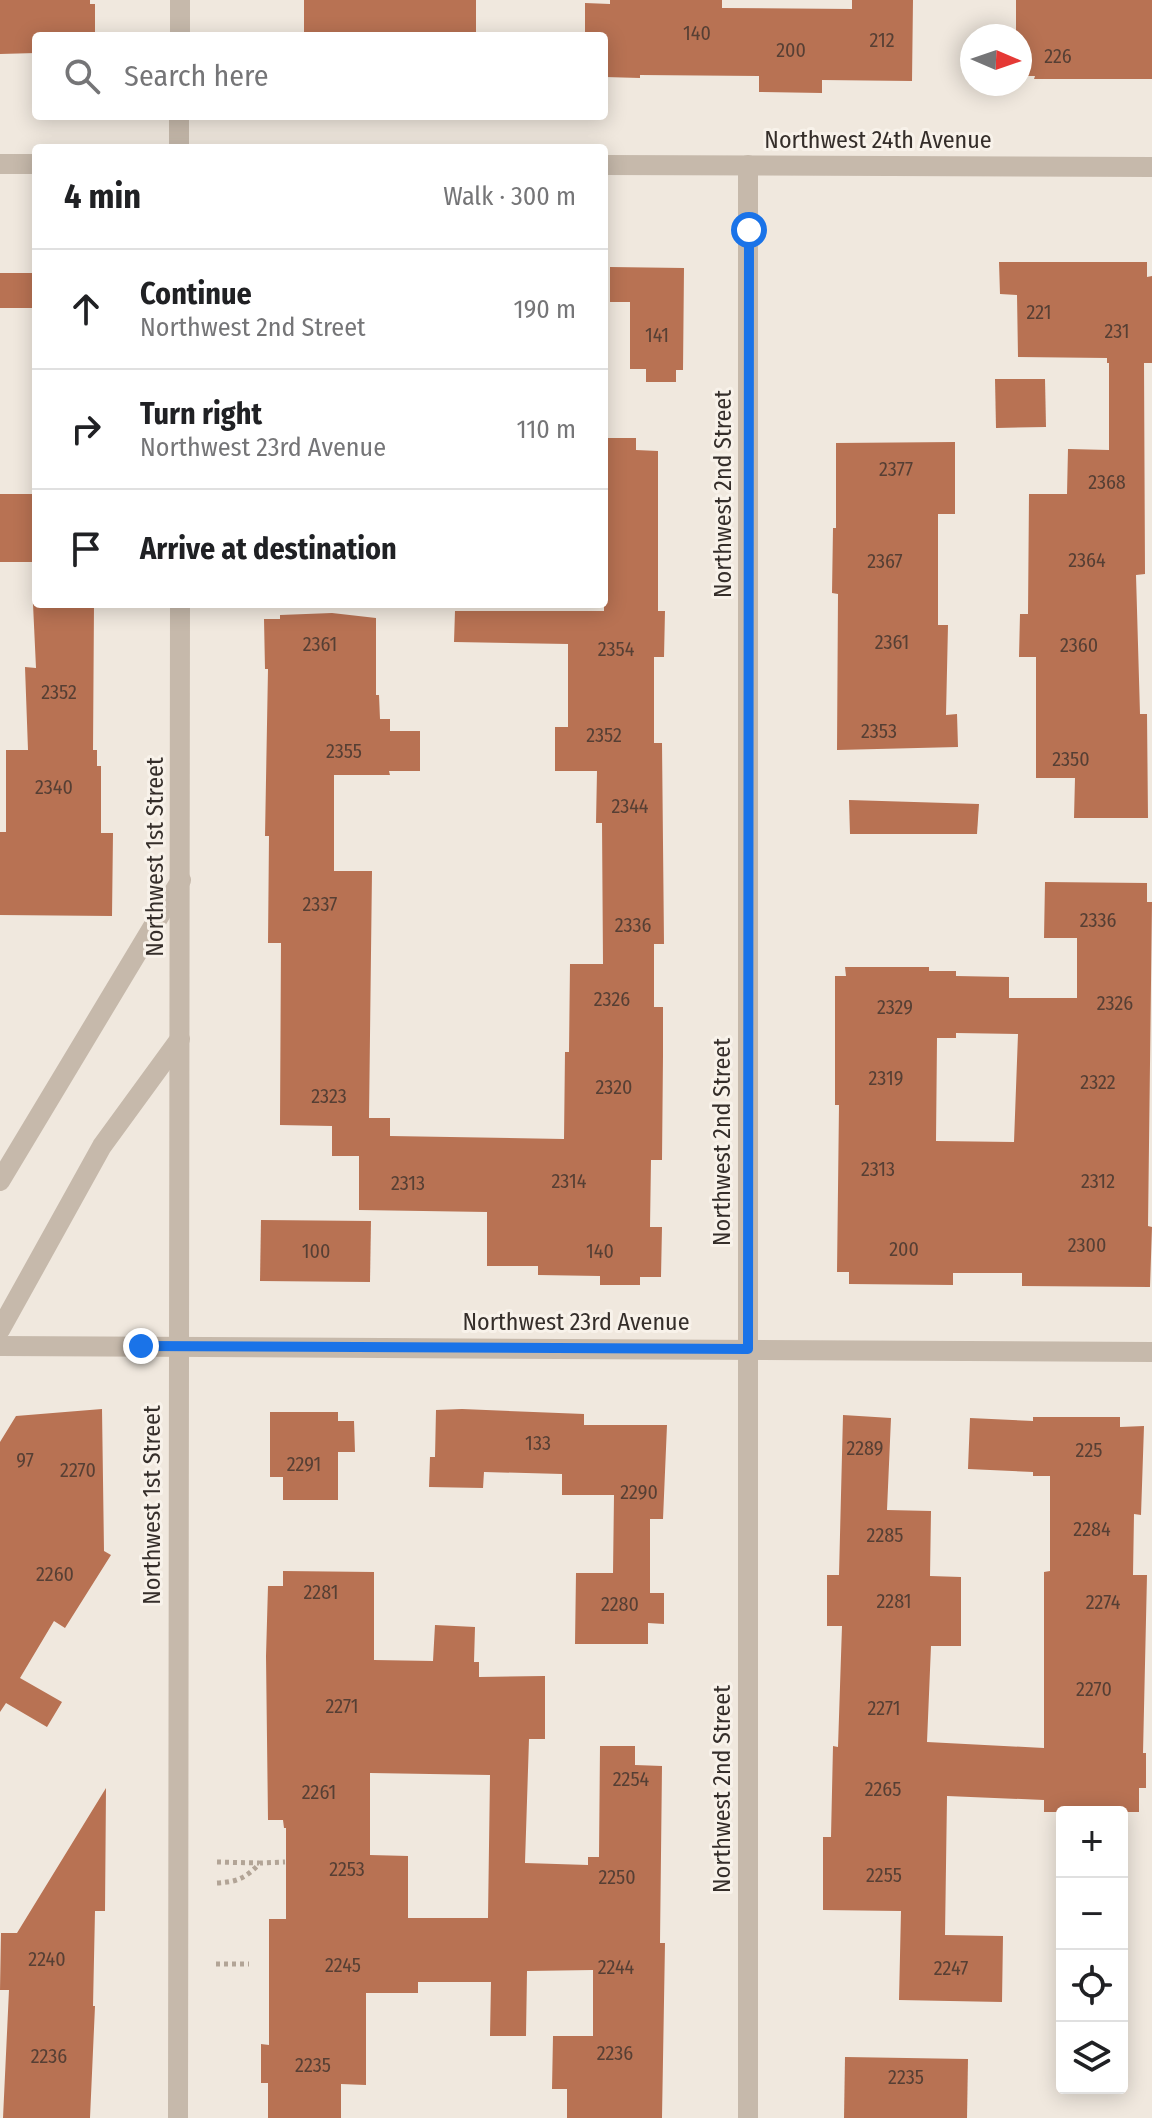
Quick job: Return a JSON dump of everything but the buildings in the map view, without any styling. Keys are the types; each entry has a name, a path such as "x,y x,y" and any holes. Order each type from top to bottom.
{"street":[{"path":"180,0 180,32"},
{"path":"179,120 179,144"},
{"path":"0,164 32,164"},
{"name":"Northwest 24th Avenue","path":"608,165 1152,167"},
{"name":"Northwest 2nd Street","path":"748,165 748,2118"},
{"name":"Northwest 1st Street","path":"178,2118 180,608"},
{"path":"0,1181 181,880"},
{"path":"0,1330 102,1146 180,1039"},
{"name":"Northwest 23rd Avenue","path":"0,1346 1152,1352"}],"path":[{"path":"217,1862 285,1862"},
{"path":"217,1883 238,1881 249,1876 260,1863"},
{"path":"216,1964 249,1964"}],"route":[{"path":"141,1346 748,1349 749,230"}]}
